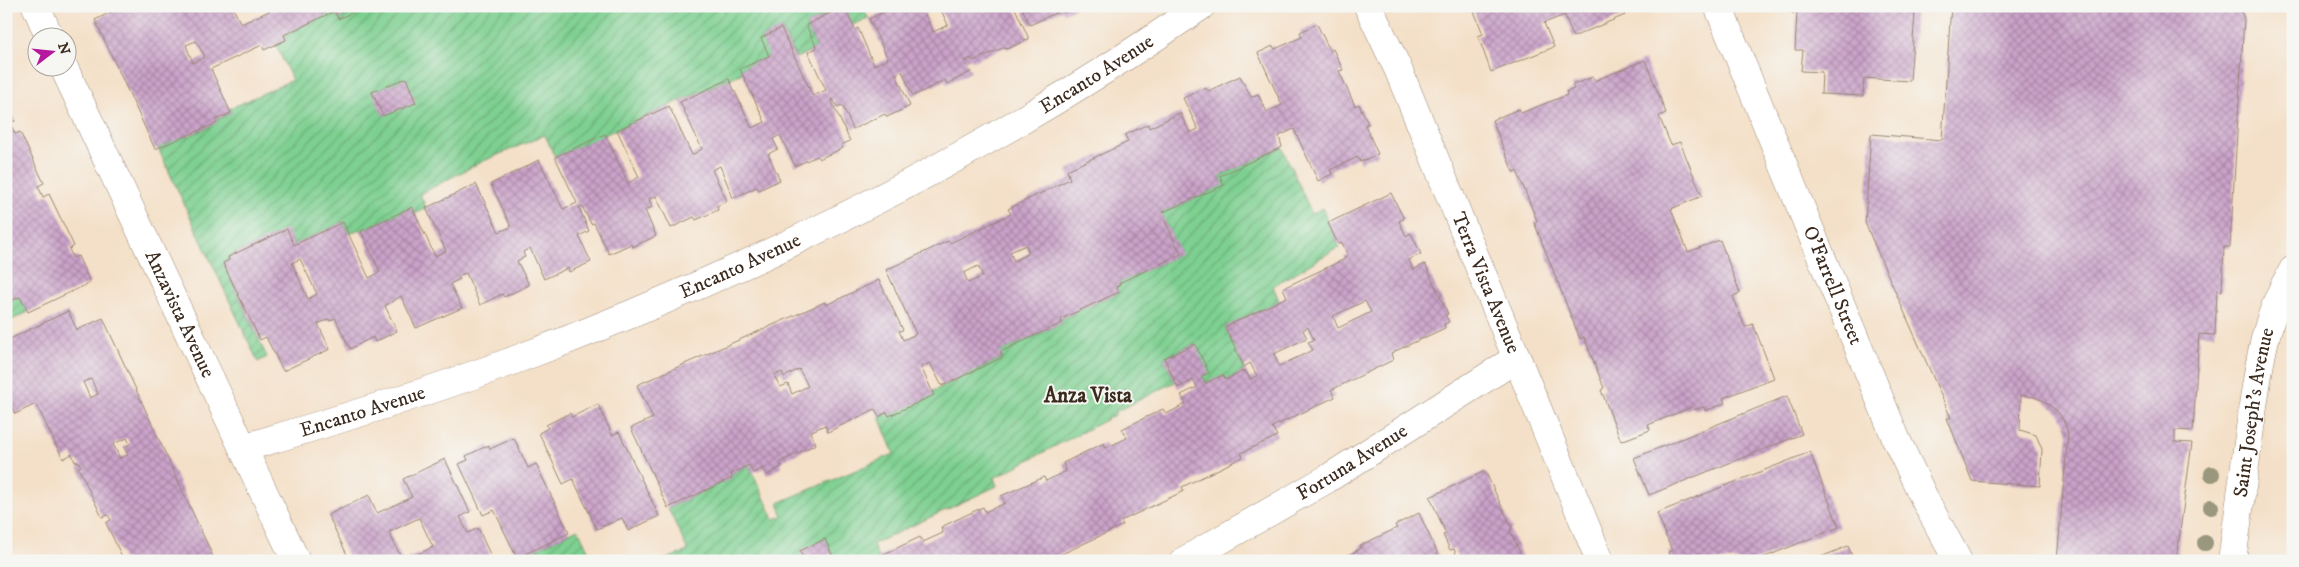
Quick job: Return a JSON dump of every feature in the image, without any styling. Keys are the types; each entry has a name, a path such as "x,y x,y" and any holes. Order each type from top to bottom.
{"street":[{"path":"36,6 46,28"},
{"name":"Encanto Avenue","path":"243,448 376,408 505,364 696,286 767,254 851,214 1018,123 1136,50 1201,6"},
{"name":"Terra Vista Avenue","path":"1368,6 1401,77 1600,561"},
{"name":"O'Farrell Street","path":"1718,6 1897,441 1926,502 1958,561"},
{"name":"Anzavista Avenue","path":"69,78 296,561"},
{"name":"Saint Joseph's Avenue","path":"2232,561 2260,355 2269,319 2280,290 2293,270"},
{"name":"Fortuna Avenue","path":"1184,561 1327,479 1517,358"}],"green space":[{"path":"366,6 863,6 868,18 853,25 844,7 806,25 817,48 796,58 781,28 769,56 741,69 742,73 555,157 545,135 481,162 420,194 426,208 415,214 412,207 361,231 359,229 349,234 343,222 294,245 287,230 228,257 229,260 223,263 267,357 258,362 158,148 186,134 187,137 216,123 216,120 231,113 229,109 292,80 276,45 286,40 284,35 335,11 338,19"},
{"path":"1282,147 1312,214 1322,208 1339,247 1273,286 1279,301 1225,327 1245,370 1226,380 1223,375 1206,383 1202,376 1208,373 1194,344 1164,358 1175,382 1115,412 1115,415 994,478 997,486 873,544 879,561 835,561 825,539 800,551 804,561 661,561 688,551 668,508 732,478 731,474 749,465 774,519 783,516 778,503 894,454 879,417 1002,358 1000,352 1062,323 1061,319 1119,292 1116,287 1120,285 1119,283 1180,254 1161,213 1223,185 1220,176"},
{"path":"20,297 28,312 6,323 6,303"},
{"path":"578,529 593,561 510,561 569,533"}],"building":[{"path":"123,6 232,6 241,24 280,6 366,6 338,19 335,11 284,35 286,40 264,50 262,45 211,69 231,113 215,120 217,123 155,149 95,20","holes":["196,41 205,57 193,63 186,45"]},
{"path":"844,6 855,30 858,28 874,65 888,59 869,19 896,6 921,6 933,32 948,25 939,6 1014,6 1029,39 973,61 971,58 965,61 971,72 947,84 945,80 913,96 902,71 896,74 910,106 887,117 885,114 853,129 842,105 837,107 833,99 831,100 850,141 841,145 843,148 819,159 817,156 795,166 780,135 773,139 778,149 768,154 780,180 759,190 757,187 733,198 720,166 712,170 727,201 717,206 718,210 696,220 694,217 671,228 656,196 649,199 652,207 645,210 656,236 632,247 631,244 609,254 594,223 591,224 582,206 579,208 589,231 579,236 591,262 569,272 568,268 544,279 530,248 523,252 525,257 517,261 529,285 504,297 502,294 480,305 466,273 458,276 460,279 450,284 462,308 416,328 401,296 385,306 397,331 375,342 373,337 350,349 335,318 330,321 329,319 318,324 330,349 283,371 266,337 260,340 223,263 229,260 228,257 287,229 294,245 343,222 369,278 380,272 361,231 412,207 435,256 446,251 426,208 476,184 499,232 511,227 491,184 539,160 563,209 577,203 555,157 605,134 628,183 639,177 617,130 669,106 692,155 702,149 680,102 729,79 752,128 765,122 740,69 769,56 761,38 781,28 813,96 826,90 808,52 817,48 806,25","holes":["300,259 317,294 308,299 292,263"]},
{"path":"1021,6 1079,6 1064,13 1062,10 1030,25"},
{"path":"1472,6 1621,6 1625,15 1573,37 1565,15 1544,23 1554,47 1491,72 1478,36 1483,34"},
{"path":"1793,6 1913,6 1913,13 1915,13 1910,81 1864,78 1863,96 1821,94 1822,72 1801,71 1803,50 1795,50 1797,12 1792,13"},
{"path":"1951,6 2239,6 2244,19 2230,247 2224,247 2222,291 2217,290 2215,335 2199,334 2193,431 2175,430 2175,442 2192,443 2176,561 2057,561 2068,433 2064,421 2058,412 2044,401 2034,397 2021,395 2020,430 2036,435 2042,449 2040,486 1972,481 1947,418 1951,418 1865,223 1871,134 1942,140"},
{"path":"1317,24 1330,51 1333,49 1343,70 1339,71 1355,106 1359,104 1368,124 1365,125 1378,154 1360,162 1358,157 1330,170 1332,174 1318,181 1294,129 1279,136 1282,147 1220,176 1224,185 1161,213 1181,254 1119,283 1120,285 1116,287 1119,292 1061,319 1062,323 1000,352 1003,357 942,386 930,363 921,367 934,395 889,416 887,412 879,417 875,409 828,432 825,425 810,432 816,444 780,462 782,467 767,475 763,468 753,473 749,465 731,474 732,478 668,508 631,428 653,418 637,385 825,302 826,305 879,280 903,330 899,331 903,340 916,334 886,270 948,241 950,243 1011,214 1008,209 1070,179 1067,170 1128,142 1125,135 1148,124 1149,128 1180,113 1190,133 1198,129 1183,98 1206,88 1208,91 1240,76 1251,97 1258,94 1267,112 1282,105 1258,53 1273,46 1275,49 1302,37 1300,32","holes":["1026,245 1029,253 1014,261 1010,252","978,266 983,276 968,283 964,273","799,369 808,386 792,394 788,384 780,387 774,375 782,372 784,377"]},
{"path":"1645,60 1666,113 1659,116 1671,145 1680,142 1702,196 1671,209 1688,252 1720,240 1740,293 1733,296 1745,327 1753,324 1774,378 1723,398 1725,403 1705,411 1704,407 1694,410 1692,407 1648,425 1650,430 1621,441 1601,390 1604,388 1584,337 1580,339 1534,222 1537,221 1517,171 1513,172 1492,120 1519,109 1521,113 1567,95 1566,92 1574,89 1572,85 1593,77 1594,81"},
{"path":"406,78 416,103 383,116 372,92"},
{"path":"6,102 15,121 10,123 15,134 20,132 44,183 38,186 43,197 49,194 74,246 69,249 73,258 78,256 90,283 28,312 20,297 6,303"},
{"path":"1391,193 1404,219 1399,221 1406,236 1411,233 1421,254 1409,260 1413,270 1425,264 1448,314 1445,315 1449,322 1444,324 1445,328 1391,353 1393,360 1331,390 1335,397 1272,427 1277,436 1241,453 1243,457 1182,487 1184,491 1121,521 1123,525 1060,555 1061,558 1056,561 880,561 878,557 920,537 923,542 943,533 941,527 983,507 985,512 1005,503 1001,496 1044,477 1046,481 1066,471 1063,463 1104,443 1106,448 1127,438 1122,429 1163,409 1166,414 1186,404 1181,395 1197,387 1193,380 1178,388 1164,358 1195,344 1209,373 1202,376 1206,383 1223,375 1226,380 1245,370 1250,379 1257,376 1250,363 1244,367 1225,327 1287,297 1283,288 1345,259 1344,257 1348,255 1342,243 1338,244 1328,223","holes":["1365,301 1371,312 1338,328 1333,316","1308,327 1314,340 1308,342 1313,350 1279,366 1274,354 1307,338 1303,330"]},
{"path":"68,311 77,330 103,318 215,561 124,561 106,523 111,520 108,515 102,517 78,467 81,466 78,461 75,462 72,454 63,459 36,404 15,414 6,395 6,341","holes":["91,379 98,394 90,398 83,382","127,438 130,444 124,447 128,455 120,458 113,444"]},
{"path":"1787,396 1802,434 1649,495 1634,458"},
{"path":"598,404 612,435 619,432 659,516 628,531 622,518 597,529 573,479 563,484 539,433 548,428 546,425 570,413 572,417"},
{"path":"514,438 528,468 536,464 569,533 517,558 494,510 483,515 459,464 468,460 466,456 489,445 490,449"},
{"path":"1810,452 1839,527 1755,561 1671,561 1668,552 1672,551 1657,513"},
{"path":"445,459 470,512 460,517 468,533 478,528 493,561 403,561 350,561 328,515 369,495 377,513 412,497 403,479","holes":["419,518 433,547 403,561 389,532"]},
{"path":"1485,471 1512,528 1510,530 1524,561 1459,561 1454,549 1450,550 1443,535 1446,534 1430,497"},
{"path":"1419,513 1441,561 1338,561 1361,548 1359,546 1397,528 1395,525"},
{"path":"825,539 835,561 804,561 800,551"},
{"path":"1848,546 1854,561 1811,561"}],"district":[{"name":"Anza Vista","path":"1088,396"}]}
